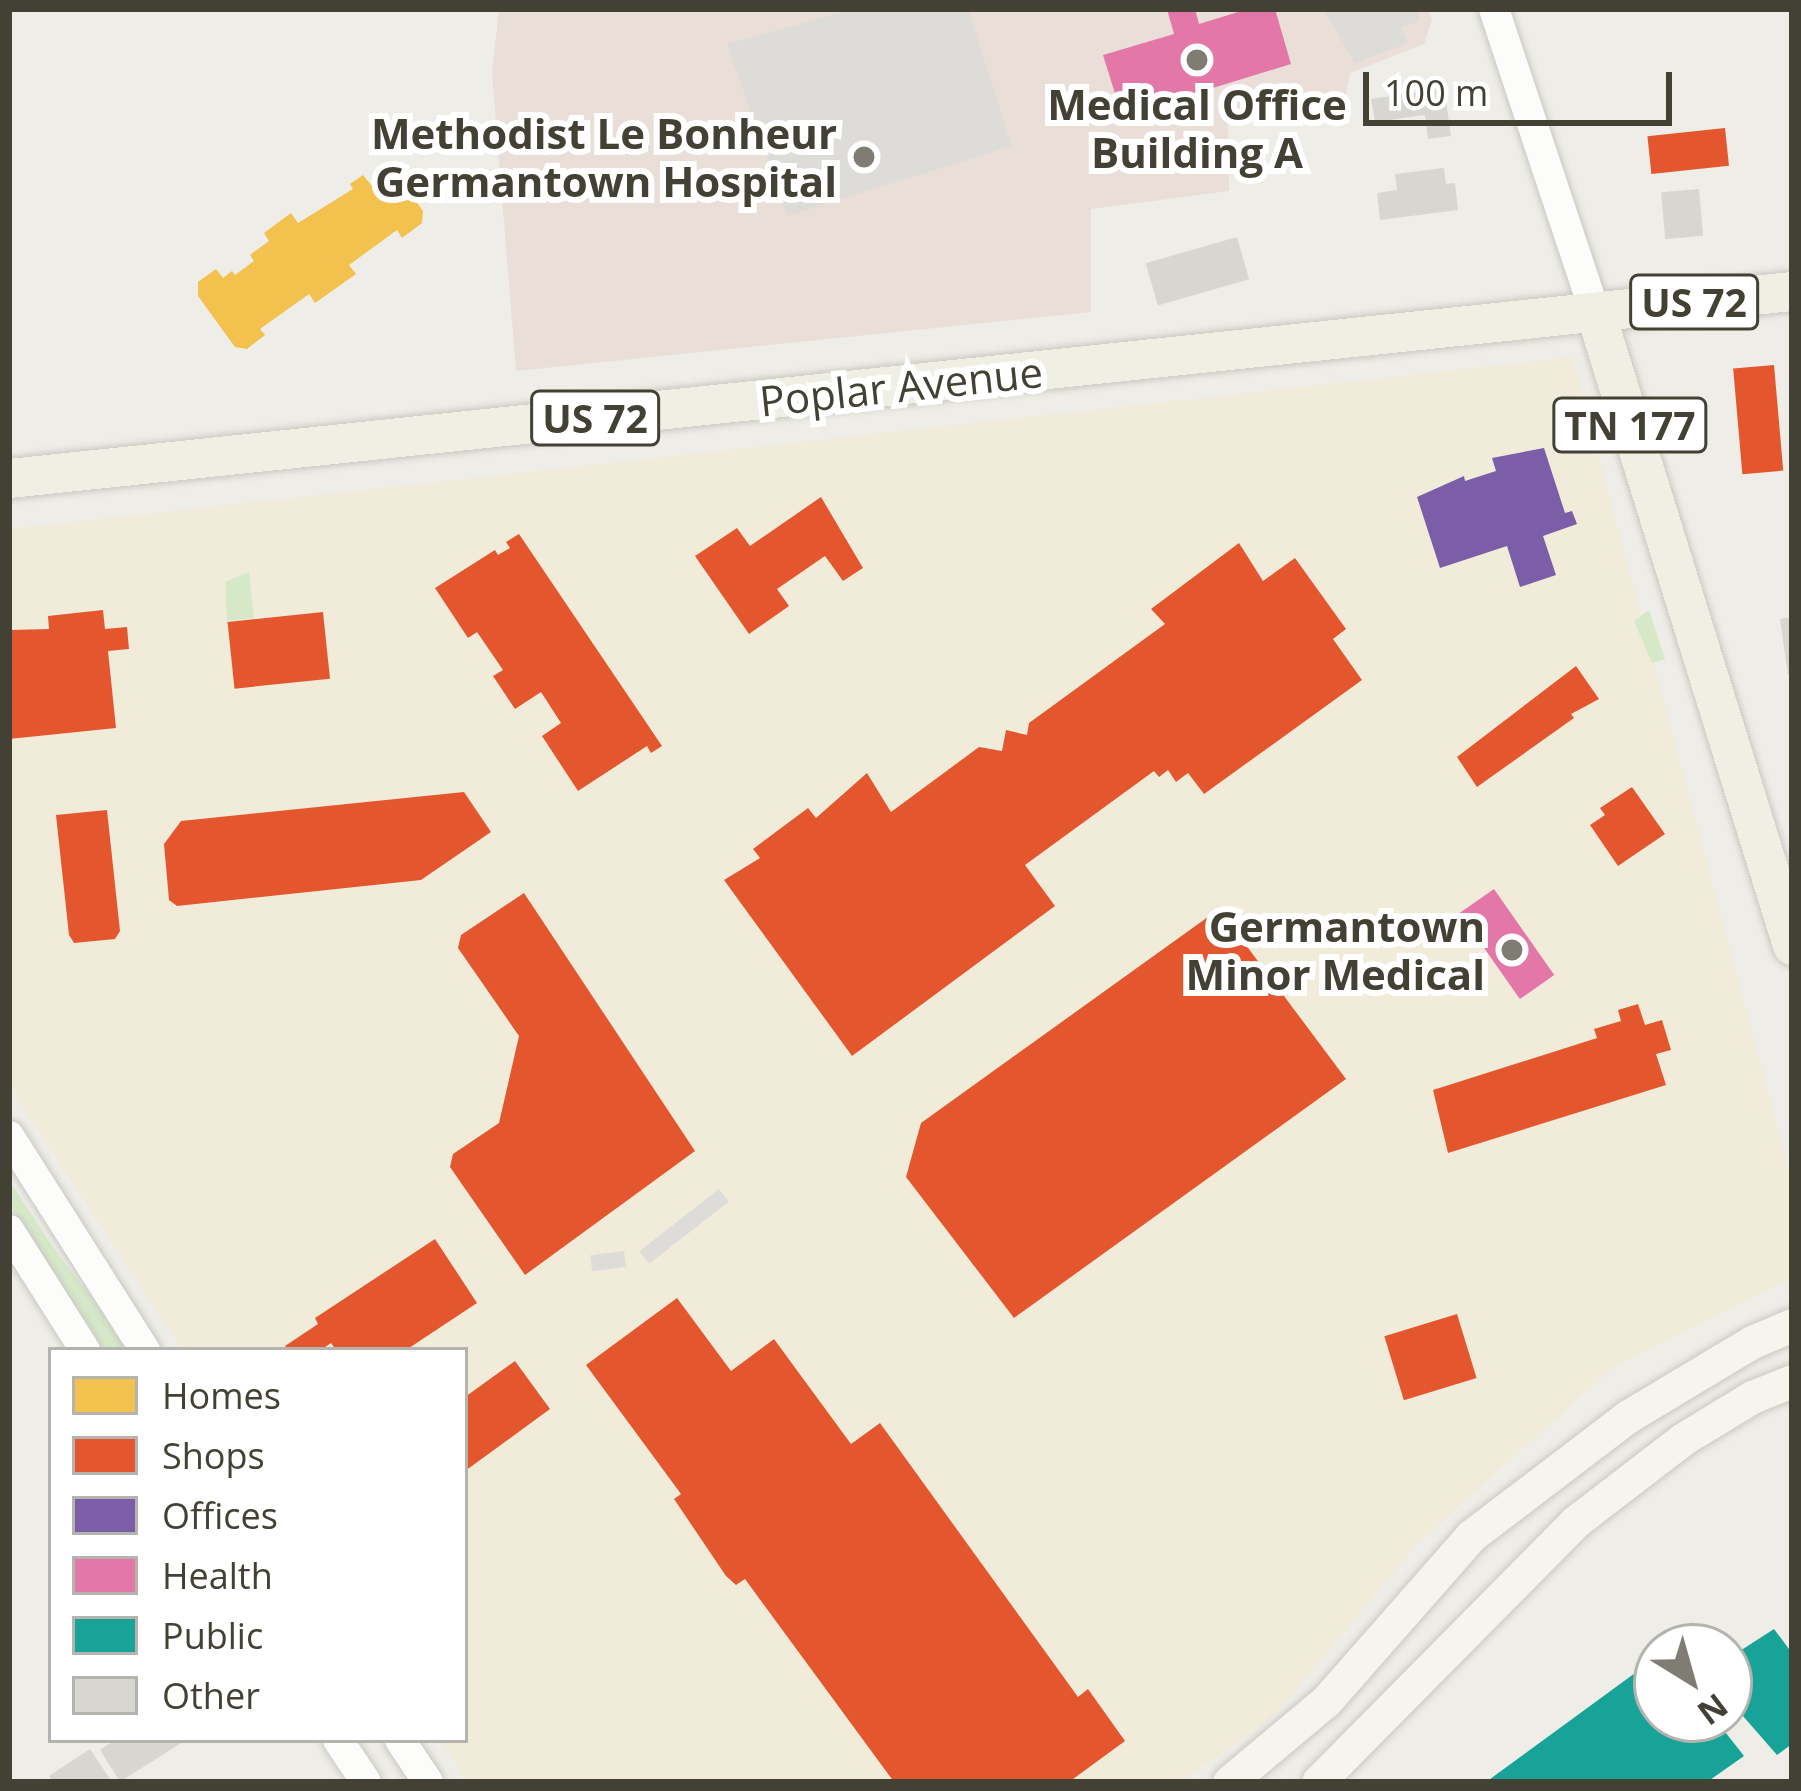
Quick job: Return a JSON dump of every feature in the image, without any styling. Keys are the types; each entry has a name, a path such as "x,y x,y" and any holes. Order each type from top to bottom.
{"main road":[{"name":"Poplar Avenue","path":"9,478 1792,291"},
{"name":"TN 177","path":"1596,315 1792,945"},
{"path":"1295,1771 1327,1701 1403,1620 1471,1536 1562,1464 1716,1363 1792,1325"},
{"path":"1229,1782 1295,1771 1575,1522 1683,1439 1751,1397 1792,1382"}],"street":[{"path":"1494,9 1596,315"},
{"path":"9,1136 143,1347"},
{"path":"9,1230 84,1347"},
{"path":"340,1743 366,1782"},
{"path":"402,1743 428,1782"}],"shaded area":[{"name":"Methodist Le Bonheur Germantown Hospital","path":"499,9 1428,9 1432,19 1424,44 1350,73 1345,101 1228,123 1229,191 1091,209 1091,312 516,371 492,73"},
{"path":"854,9 968,9 1012,146 787,216 727,44"},
{"path":"1323,9 1416,9 1420,21 1401,27 1408,43 1355,63"},
{"path":"1572,357 1792,1182 1792,1278 1615,1366 1418,1543 1275,1715 1181,1782 468,1782 443,1743 468,1743 468,1347 181,1347 9,1086 9,529"},
{"path":"719,1189 729,1202 649,1264 639,1251"},
{"path":"624,1251 626,1267 592,1271 590,1255"}],"green space":[{"path":"249,572 254,618 227,621 225,582"},
{"path":"1649,610 1665,659 1652,663 1634,621"},
{"path":"9,1180 55,1250 130,1347 102,1347 9,1204"}],"building: Homes":[{"path":"396,173 423,211 422,223 402,238 397,230 349,265 356,274 315,303 309,294 260,329 265,335 247,349 235,347 198,296 198,282 216,269 223,278 232,271 235,275 254,261 250,255 269,241 264,233 291,213 298,223 353,189 350,184 363,175 371,185"}],"building: Shops":[{"path":"1725,128 1729,166 1651,174 1647,136"},
{"path":"1774,365 1783,471 1742,474 1733,369"},
{"path":"821,497 863,568 843,581 825,556 777,589 789,606 749,634 695,556 737,528 750,546"},
{"path":"519,534 662,746 651,753 647,746 578,791 542,736 561,723 541,692 515,709 493,676 503,670 477,632 468,638 435,588 495,550 498,555 510,548 506,542"},
{"path":"1239,543 1263,581 1295,558 1346,629 1333,639 1362,680 1204,794 1188,773 1176,782 1168,770 1159,777 1154,771 1025,865 1055,906 852,1056 724,880 760,858 753,849 808,808 816,818 867,773 891,812 979,747 1002,751 1006,730 1027,735 1029,723 1165,624 1151,609"},
{"path":"103,610 105,629 127,627 129,649 108,651 116,728 9,739 9,630 49,629 48,616"},
{"path":"323,612 330,679 235,689 228,622"},
{"path":"1576,666 1599,699 1571,714 1574,718 1477,787 1457,757"},
{"path":"1632,787 1665,834 1618,866 1590,825 1605,815 1600,808"},
{"path":"464,792 491,832 421,880 177,906 169,900 164,844 181,821"},
{"path":"107,810 120,931 115,939 74,943 69,935 56,815"},
{"path":"524,893 695,1151 525,1275 450,1167 453,1154 499,1123 519,1036 458,948 461,935"},
{"path":"1219,909 1346,1079 1014,1318 906,1177 921,1123"},
{"path":"1638,1004 1645,1025 1662,1020 1671,1050 1656,1054 1666,1085 1448,1153 1433,1090 1597,1038 1594,1029 1621,1021 1618,1010"},
{"path":"435,1239 477,1303 411,1347 334,1347 331,1343 286,1347 318,1324 315,1318"},
{"path":"677,1298 731,1371 774,1339 851,1444 880,1423 1078,1697 1088,1689 1125,1741 1069,1782 894,1782 745,1579 736,1585 726,1576 674,1499 681,1494 586,1365"},
{"path":"1457,1314 1477,1378 1404,1400 1384,1336"},
{"path":"515,1361 550,1409 468,1469 468,1395"}],"building: Offices":[{"path":"1544,448 1565,513 1572,511 1577,524 1543,536 1556,575 1520,587 1507,546 1440,568 1417,497 1464,476 1465,481 1496,471 1492,458"}],"building: Health":[{"name":"Medical Office Building A","path":"1167,9 1195,9 1199,24 1248,9 1275,9 1291,64 1122,116 1103,55 1174,34"},
{"path":"1494,889 1554,975 1520,999 1460,913"}],"building: Public":[{"path":"1774,1629 1792,1653 1792,1744 1777,1755 1753,1728 1753,1643"},
{"path":"1633,1675 1633,1743 1734,1743 1744,1756 1707,1782 1486,1782"}],"building: Other":[{"path":"1444,88 1451,136 1428,139 1425,115 1375,122 1371,99"},
{"path":"1444,168 1446,184 1455,183 1458,210 1380,220 1377,193 1397,190 1395,174"},
{"path":"1699,189 1703,236 1665,239 1661,192"},
{"path":"1237,237 1249,279 1158,305 1146,263"},
{"path":"1792,617 1792,675 1788,675 1780,619"},
{"path":"110,1743 181,1743 120,1782 100,1750"},
{"path":"90,1749 112,1782 53,1782 49,1776"}],"place":[{"name":"Medical Office Building A","path":"1197,60"},
{"name":"Methodist Le Bonheur Germantown Hospital","path":"864,157"},
{"name":"Germantown Minor Medical","path":"1512,950"}]}
